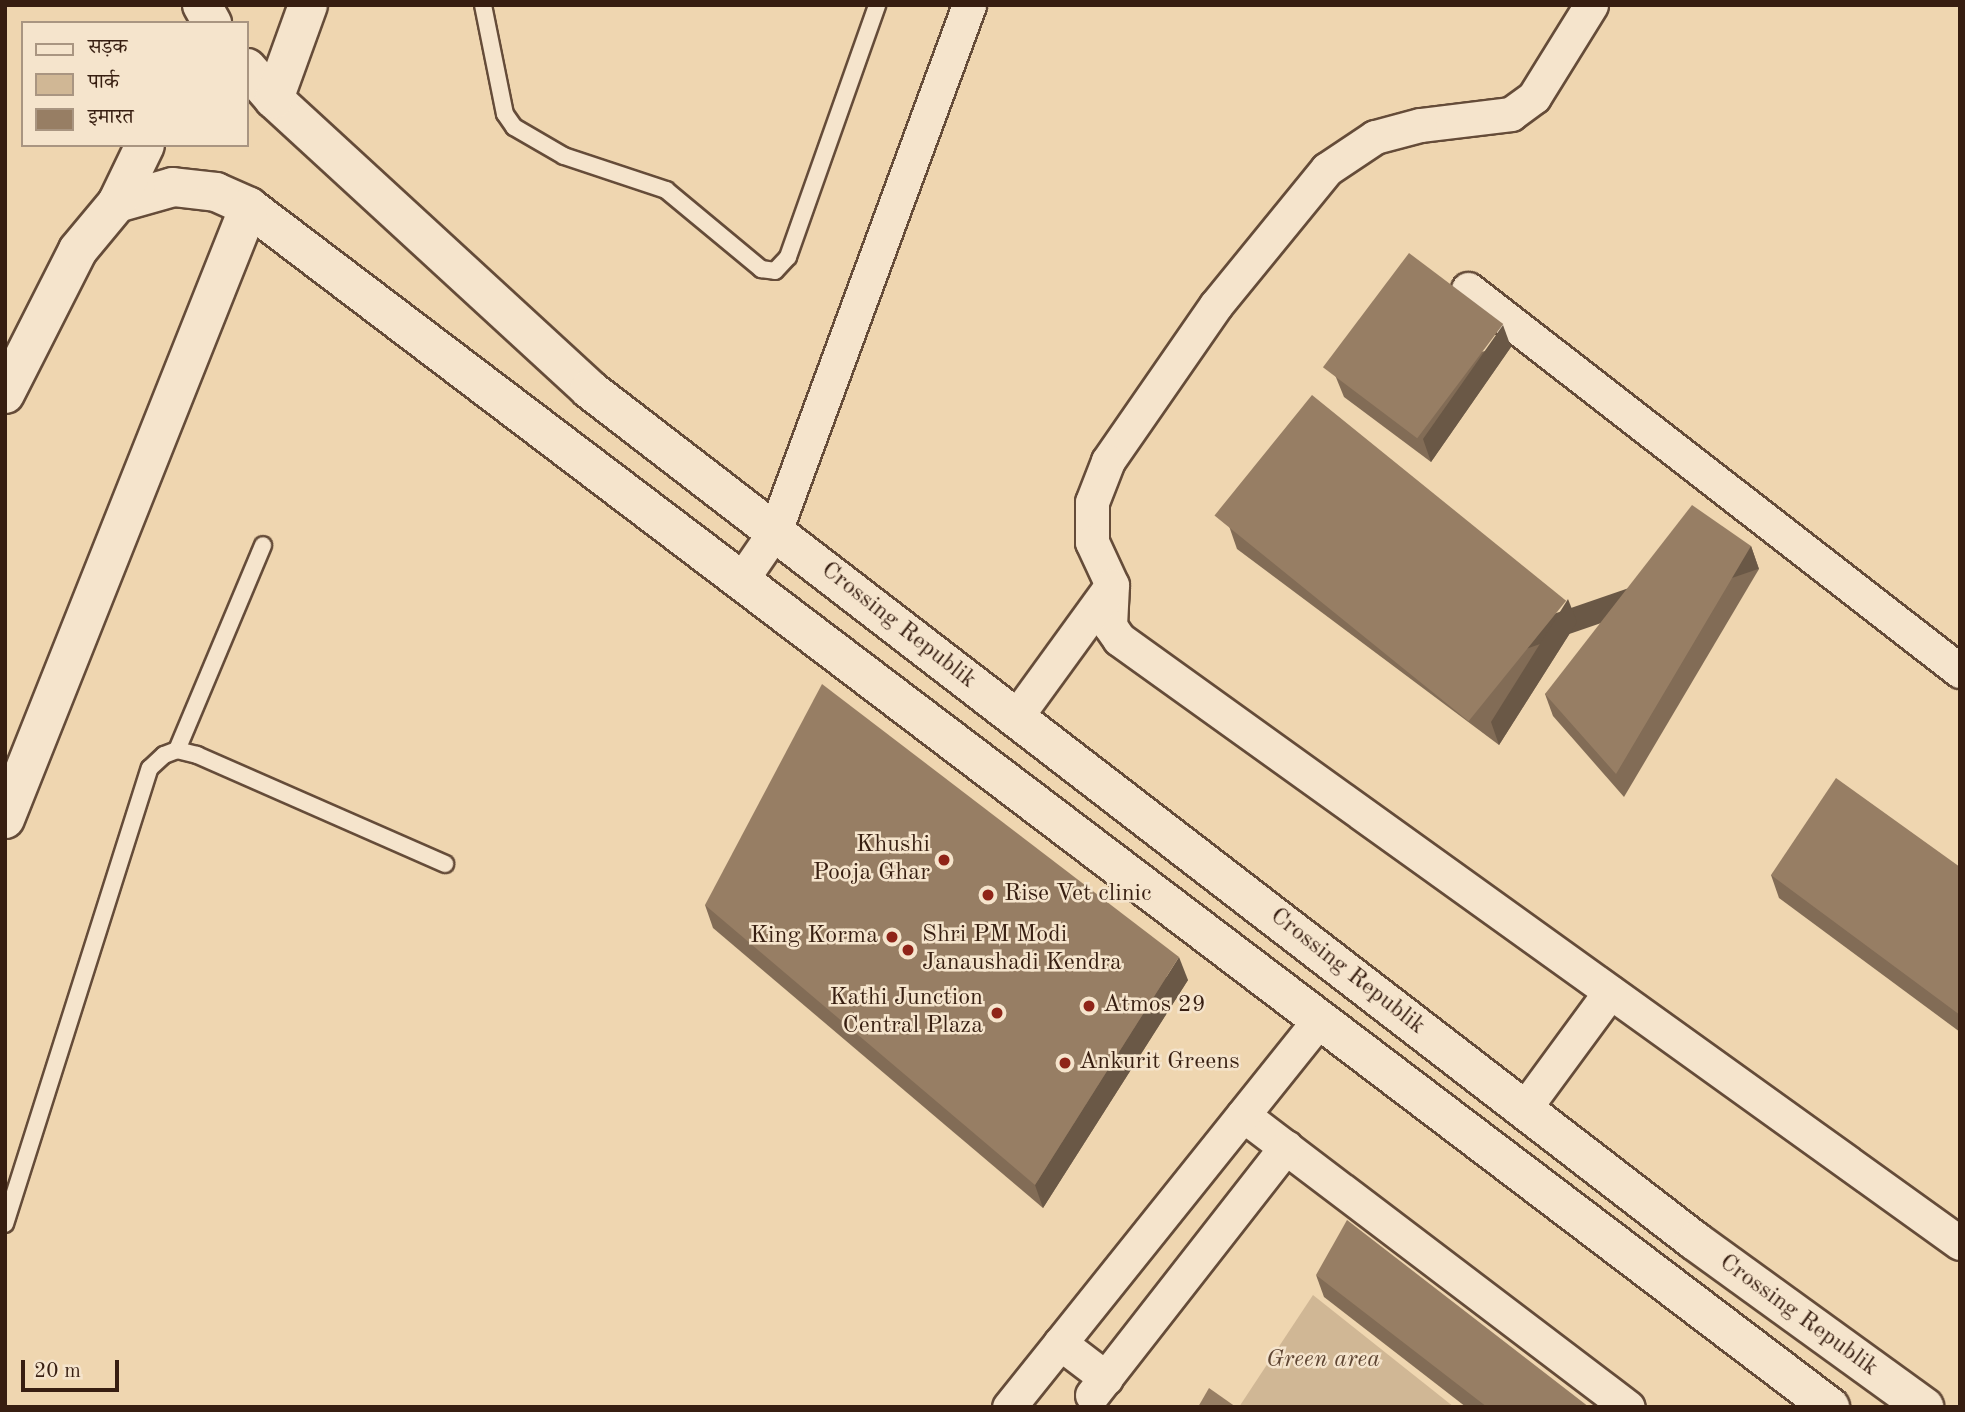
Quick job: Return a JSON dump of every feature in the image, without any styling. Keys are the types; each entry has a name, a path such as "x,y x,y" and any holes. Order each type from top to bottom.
{"street":[{"path":"192,21 200,5 211,21"},
{"path":"274,99 308,5"},
{"path":"742,579 775,531 969,5"},
{"path":"1591,5 1534,97 1511,114 1420,125 1375,137 1327,169 1216,304 1108,461 1092,502 1092,542 1112,584 1110,625 1119,639 1960,1243"},
{"name":"Crossing Republik","path":"248,69 274,99 589,389 1695,1241 1924,1407"},
{"path":"5,394 78,250 117,203 144,147"},
{"path":"117,203 173,187 216,192 248,207 742,579 1830,1407"},
{"path":"5,819 248,207"},
{"path":"1468,289 1960,671"},
{"path":"1016,717 1112,584"},
{"path":"1524,1110 1611,992"},
{"path":"1009,1407 1320,1019"},
{"path":"1243,1115 1628,1407"},
{"path":"1060,1343 1099,1386 1286,1147"}],"lane":[{"path":"483,5 505,114 514,127 564,156 666,190 761,269 775,271 788,257 877,5"},
{"path":"5,1224 150,768 177,750 263,545"},
{"path":"177,750 197,755 445,864"}],"green space":[{"name":"Green area","path":"1313,1295 1454,1407 1239,1407"}],"building":[{"path":"1409,253 1503,324 1417,438 1323,367"},
{"path":"1312,395 1566,601 1469,721 1214,515"},
{"path":"1692,505 1751,546 1616,774 1545,694"},
{"path":"822,684 1179,957 1035,1185 705,905"},
{"path":"1836,778 1960,867 1960,1015 1771,875"},
{"path":"1347,1220 1589,1407 1487,1407 1316,1275"},
{"path":"1209,1388 1236,1407 1198,1407"}],"place":[{"name":"Khushi Pooja Ghar","path":"944,860"},
{"name":"Rise Vet clinic","path":"988,895"},
{"name":"King Korma","path":"892,937"},
{"name":"Shri PM Modi Janaushadi Kendra","path":"908,950"},
{"name":"Atmos 29","path":"1089,1006"},
{"name":"Kathi Junction Central Plaza","path":"997,1013"},
{"name":"Ankurit Greens","path":"1065,1063"}]}
